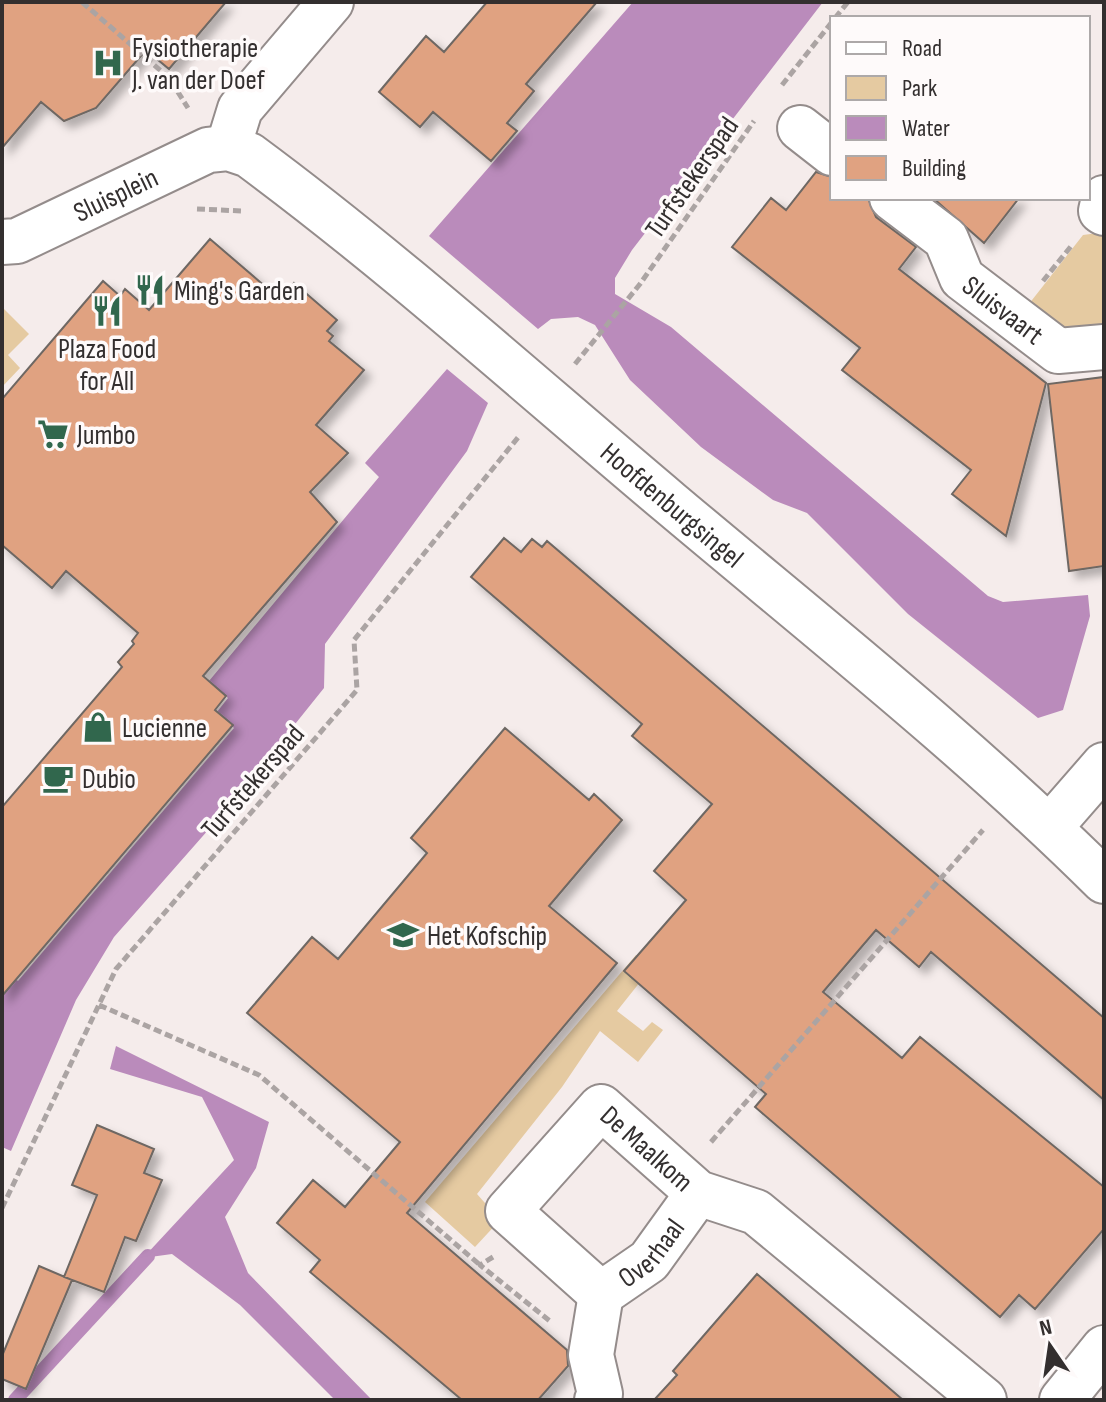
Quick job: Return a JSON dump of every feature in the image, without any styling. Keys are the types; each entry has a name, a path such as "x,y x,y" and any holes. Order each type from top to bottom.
{"street":[{"path":"228,148 240,109 331,2"},
{"name":"Sluisplein","path":"2,242 17,241 208,150 228,148"},
{"name":"Hoofdenburgsingel","path":"228,148 249,155 306,196 1050,827 1104,881"},
{"name":"Sluisvaart","path":"895,200 946,239 962,278 1058,351 1104,347"},
{"path":"1050,827 1104,765"},
{"name":"De Maalkom","path":"601,1294 508,1211 601,1107 689,1186 756,1212 984,1400"},
{"name":"Overhaal","path":"597,1400 600,1394 591,1355 601,1294 649,1261 689,1186"},
{"path":"1062,1400 1104,1348"}],"path":[{"path":"82,2 169,78 194,117"},
{"path":"776,92 830,24"},
{"name":"Turfstekerspad","path":"581,355 640,284 758,117"},
{"path":"1013,317 1103,207"},
{"path":"187,208 258,211"},
{"name":"Turfstekerspad","path":"2,1208 116,969 357,690 354,640 548,400"},
{"path":"689,1186 1013,796"},
{"path":"99,1005 259,1075 480,1265"}],"green space":[{"path":"1098,233 1104,238 1104,330 1060,334 1025,309 1083,235"},
{"path":"2,307 29,334 8,355 20,368 2,387"},
{"path":"636,955 652,967 617,1011 643,1031 652,1022 663,1030 638,1062 600,1031 562,1087 477,1194 500,1220 475,1247 425,1202"}],"water":[{"path":"633,2 823,2 632,250 615,278 615,294 671,327 988,596 1003,602 1088,595 1090,616 1063,710 1038,718 908,614 807,513 773,500 701,447 630,380 595,325 578,317 551,319 538,329 429,236"},
{"path":"447,369 488,403 467,451 325,644 324,688 231,804 114,937 76,1000 11,1151 2,1147 2,968 18,981 234,728 217,712 228,698 209,681 379,477 365,463"},
{"path":"116,1046 269,1122 256,1168 225,1217 248,1273 372,1400 335,1400 240,1305 172,1254 143,1258 234,1160 202,1097 110,1069"}],"building":[{"path":"2,2 226,2 169,69 146,50 96,108 64,121 41,102 2,148"},
{"path":"487,2 597,2 526,84 534,91 507,123 517,131 491,161 433,112 420,127 379,92 426,36 444,52"},
{"path":"816,172 830,176 830,200 869,200 876,217 916,247 899,269 1046,383 1006,536 952,494 971,470 842,370 860,348 732,247 771,198 786,210"},
{"path":"935,200 1017,200 984,243"},
{"path":"210,239 281,300 294,283 337,320 327,331 333,336 329,341 364,370 316,425 348,453 310,492 337,522 203,676 226,696 215,710 233,725 2,996 2,807 122,667 118,662 134,644 132,641 138,633 66,571 52,588 2,545 2,399 103,281 120,296 125,289 149,310"},
{"path":"1104,377 1104,566 1069,571 1048,384"},
{"path":"504,538 521,552 532,539 542,547 547,541 1104,1018 1104,1100 931,952 919,967 876,930 823,992 902,1058 920,1037 1104,1187 1104,1229 1035,1309 1019,1295 1000,1317 755,1107 766,1094 624,971 686,900 654,871 712,804 632,736 642,724 471,577"},
{"path":"505,728 589,800 594,794 622,820 549,906 617,963 407,1213 567,1350 568,1366 538,1400 462,1400 310,1272 320,1260 277,1223 313,1180 345,1207 400,1142 247,1013 312,937 338,959 427,853 411,838"},
{"path":"97,1125 154,1149 144,1173 162,1180 136,1241 125,1237 104,1292 64,1277 97,1195 72,1185"},
{"path":"39,1266 72,1280 26,1389 2,1379 2,1356"},
{"path":"757,1274 903,1400 654,1400 677,1375 673,1371"}],"waterway":[{"path":"15,1400 148,1256"}],"place":[{"name":"Fysiotherapie J. van der Doef","path":"108,63"},
{"name":"Ming's Garden","path":"150,290"},
{"name":"Plaza Food for All","path":"107,311"},
{"name":"Jumbo","path":"53,434"},
{"name":"Lucienne","path":"98,727"},
{"name":"Dubio","path":"58,778"},
{"name":"Het Kofschip","path":"403,935"}]}
